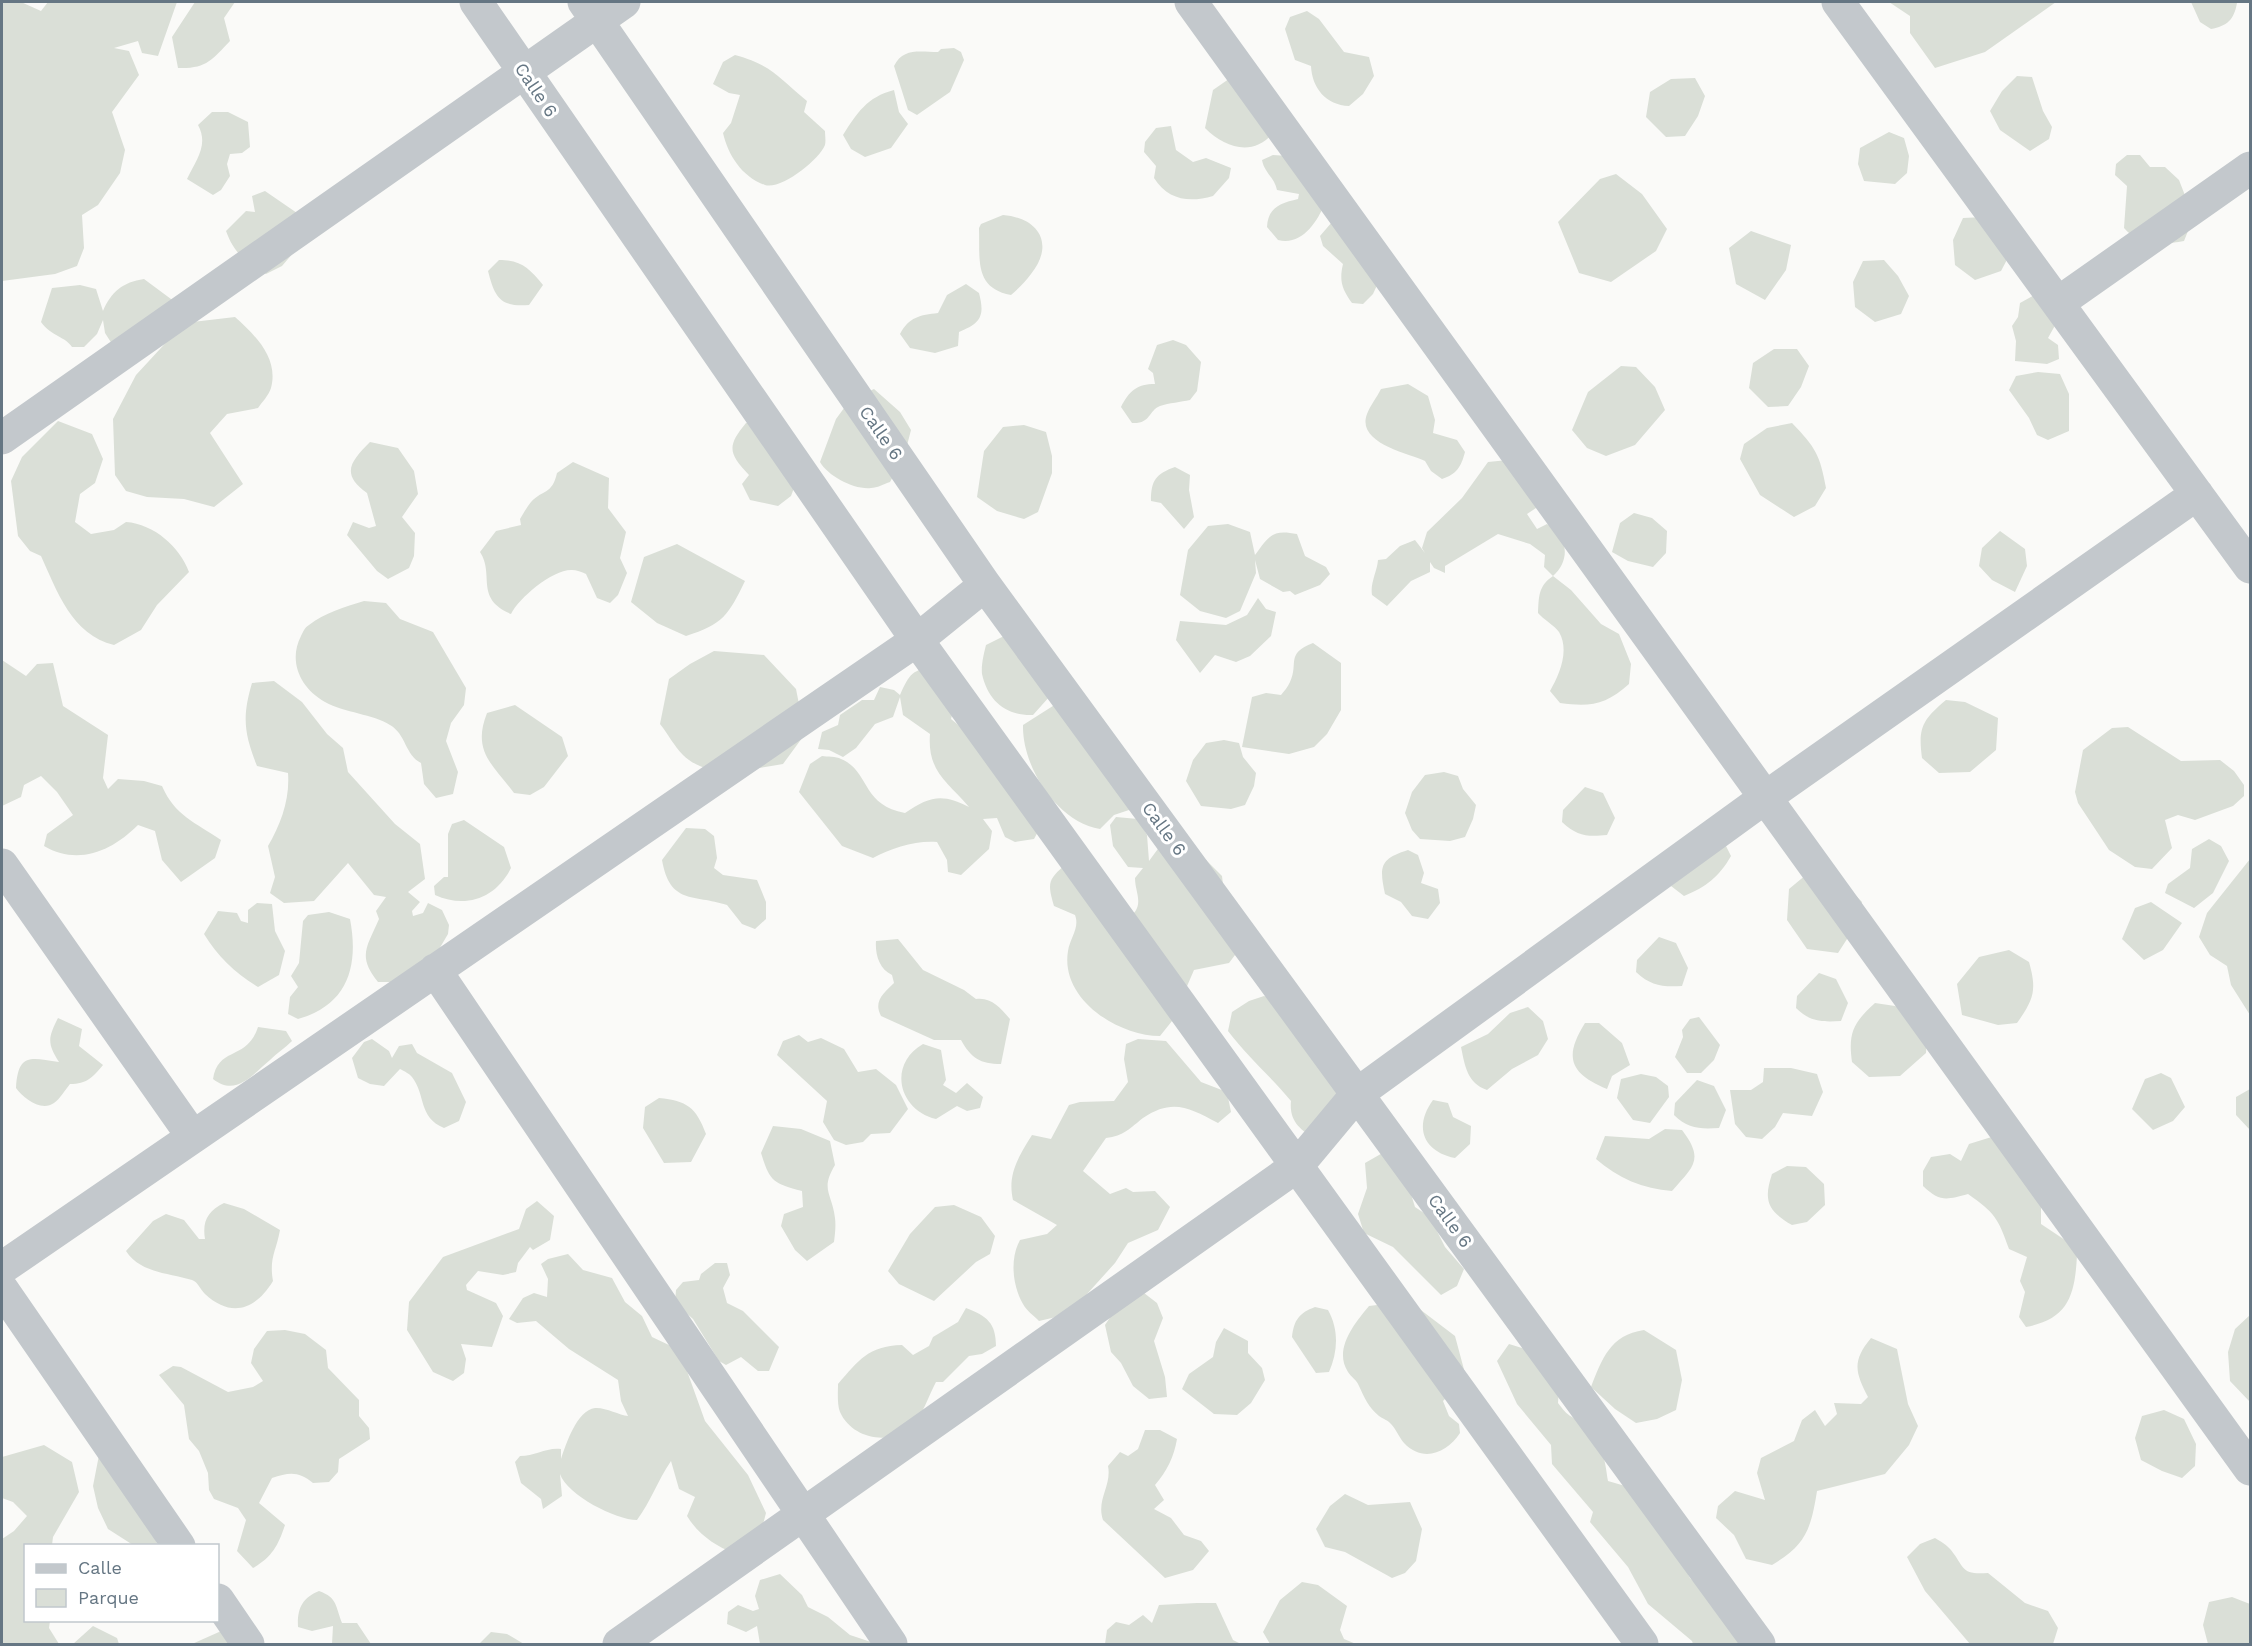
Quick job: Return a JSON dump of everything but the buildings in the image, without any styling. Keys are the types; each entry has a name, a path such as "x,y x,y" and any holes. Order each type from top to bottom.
{"street":[{"name":"Calle 6","path":"476,2 917,640 1642,1644"},
{"path":"2,438 524,73 591,11 624,2"},
{"path":"1191,2 2250,1469"},
{"path":"1838,2 2250,567"},
{"name":"Calle 6","path":"591,11 985,585 1759,1644"},
{"path":"2058,303 2250,168"},
{"path":"619,1644 1297,1166 1357,1094 1766,797 2197,494"},
{"path":"2,1268 917,640 985,585"},
{"path":"2,865 193,1137"},
{"path":"435,970 891,1644"},
{"path":"2,1289 178,1544"},
{"path":"219,1601 248,1644"}],"green space":[{"path":"2,2 21,2 41,11 48,2 177,2 158,56 142,53 138,41 114,48 129,51 139,75 112,112 125,150 120,173 98,205 82,215 84,248 77,266 55,274 2,281"},
{"path":"195,2 235,2 224,18 230,41 208,62 195,67 178,68 172,37"},
{"path":"1889,2 2056,2 1985,52 1935,68 1910,33 1910,16"},
{"path":"2191,2 2237,3 2229,21 2211,29 2200,22"},
{"path":"1307,11 1319,19 1344,52 1369,57 1374,76 1363,94 1349,106 1327,99 1317,88 1311,66 1295,60 1285,29 1290,17"},
{"path":"954,48 961,52 964,60 950,92 917,115 908,110 894,66 898,60 907,53 938,52 941,49"},
{"path":"735,55 758,63 782,79 807,101 804,112 825,131 825,145 815,158 799,173 780,183 765,185 749,177 732,157 725,141 723,133 731,123 740,95 729,93 713,84 723,62"},
{"path":"1236,74 1273,133 1257,145 1239,147 1230,145 1205,128 1213,90"},
{"path":"2017,76 2032,77 2043,111 2052,127 2049,139 2030,151 2000,130 1990,111 2002,91"},
{"path":"1695,78 1705,96 1698,116 1685,136 1666,137 1646,117 1650,92 1671,79"},
{"path":"894,90 899,112 908,124 891,148 865,157 851,149 843,135 858,113 877,97"},
{"path":"212,112 228,112 248,122 250,147 242,153 230,154 227,164 230,176 221,190 213,195 187,179 202,146 198,125"},
{"path":"1171,126 1176,150 1193,162 1206,158 1231,168 1229,178 1213,196 1196,199 1180,198 1166,191 1154,178 1156,166 1144,152 1145,142 1156,128"},
{"path":"1889,132 1904,138 1909,156 1907,173 1895,184 1864,181 1858,164 1860,148"},
{"path":"1273,155 1288,156 1325,203 1313,225 1294,240 1278,240 1267,227 1273,210 1281,204 1298,199 1299,194 1277,190 1262,160"},
{"path":"2127,155 2140,155 2150,167 2165,167 2179,180 2192,221 2184,241 2151,243 2137,238 2124,228 2127,186 2115,175 2116,164"},
{"path":"1616,174 1642,194 1667,229 1656,251 1611,282 1579,273 1558,222 1600,179"},
{"path":"265,191 297,213 300,245 282,266 266,274 242,257 226,231 246,211 255,212 252,196"},
{"path":"1003,215 1026,221 1034,227 1042,243 1042,253 1038,263 1011,295 991,286 985,279 980,261 979,228 981,224"},
{"path":"1984,217 2010,254 2001,271 1975,280 1955,265 1953,240 1963,218"},
{"path":"1332,222 1378,283 1373,294 1363,304 1352,303 1342,285 1343,264 1323,246 1320,236"},
{"path":"1751,231 1791,245 1786,270 1765,300 1736,284 1729,248"},
{"path":"499,260 519,263 543,285 529,305 505,302 496,294 488,271"},
{"path":"1884,260 1898,276 1909,296 1901,314 1875,322 1855,307 1853,282 1863,261"},
{"path":"144,279 175,302 114,347 105,333 103,320 97,334 84,347 72,347 41,322 52,288 80,285 96,289 103,311 114,293 124,285"},
{"path":"966,284 979,293 982,308 977,322 959,332 958,346 935,353 910,348 900,334 903,328 911,320 920,316 938,313 947,295"},
{"path":"2036,294 2058,320 2048,338 2058,345 2059,359 2047,364 2015,361 2016,341 2012,326 2018,317 2020,303"},
{"path":"235,317 264,348 272,367 273,377 270,391 258,408 227,414 210,433 243,484 214,507 184,499 147,497 126,491 115,475 113,419 136,375 184,323"},
{"path":"1173,340 1186,345 1201,362 1197,391 1190,400 1160,406 1143,421 1132,423 1121,407 1134,389 1143,385 1155,384 1153,373 1148,369 1157,345"},
{"path":"1774,349 1797,349 1809,366 1801,387 1788,406 1768,407 1749,388 1753,363"},
{"path":"1621,366 1636,367 1655,387 1665,410 1635,445 1606,456 1587,448 1572,430 1588,392"},
{"path":"2038,372 2060,374 2069,394 2069,431 2048,440 2037,435 2029,418 2009,390 2016,376"},
{"path":"1408,384 1428,396 1435,420 1433,433 1457,440 1465,452 1458,469 1442,479 1431,471 1425,461 1376,440 1366,424 1367,414 1381,389"},
{"path":"874,389 900,412 911,430 904,457 890,482 864,488 842,481 820,462 836,419 850,400"},
{"path":"776,419 794,488 791,496 778,506 750,500 742,484 749,475 737,461 732,449 746,423"},
{"path":"58,421 92,434 103,459 95,483 80,494 75,522 91,534 114,530 126,522 146,527 165,538 179,554 189,572 157,605 141,630 114,645 99,640 77,622 60,597 41,556 30,551 18,536 11,481 22,457"},
{"path":"1792,423 1816,452 1826,488 1815,506 1794,517 1760,495 1740,459 1744,444 1767,428"},
{"path":"1024,425 1046,432 1052,456 1052,473 1038,512 1024,519 997,511 977,497 984,451 1003,427"},
{"path":"370,442 398,448 414,471 418,494 402,517 415,533 414,556 409,568 388,579 377,571 347,535 353,522 369,528 376,526 367,493 353,480 351,474 354,461"},
{"path":"1508,460 1539,506 1527,514 1537,529 1547,524 1554,529 1563,542 1565,556 1563,563 1553,576 1544,567 1545,555 1530,544 1498,534 1445,566 1445,573 1434,568 1430,562 1430,572 1411,581 1387,606 1372,595 1378,560 1386,559 1400,546 1415,540 1425,553 1422,548 1427,532 1462,498 1488,462"},
{"path":"573,462 609,478 608,508 626,532 620,558 627,573 618,595 610,603 597,598 586,574 574,570 564,571 537,586 521,600 511,614 500,608 489,593 486,569 480,552 496,531 521,525 520,519 531,502 553,485 557,473"},
{"path":"1175,467 1190,475 1189,490 1194,517 1184,529 1161,503 1151,501 1152,488 1156,479 1163,472"},
{"path":"1634,513 1652,518 1667,531 1666,553 1653,567 1628,561 1612,552 1620,523"},
{"path":"1228,524 1250,532 1255,555 1276,533 1297,534 1305,556 1326,567 1330,574 1320,585 1295,595 1290,591 1283,592 1260,579 1255,560 1256,573 1240,611 1226,618 1200,611 1180,595 1188,550 1208,526"},
{"path":"2000,531 2025,549 2027,566 2015,592 1992,580 1979,566 1982,548"},
{"path":"677,544 745,581 734,603 723,617 716,623 686,636 657,623 631,602 644,557"},
{"path":"1553,576 1571,590 1601,624 1619,634 1631,664 1629,684 1605,700 1580,705 1560,703 1550,691 1560,670 1564,647 1559,632 1538,613 1542,588"},
{"path":"1258,598 1266,609 1276,612 1271,636 1250,656 1236,662 1215,655 1200,673 1176,640 1180,621 1226,625 1247,615"},
{"path":"364,601 386,603 400,619 433,632 466,688 464,705 451,723 446,741 458,772 453,794 436,798 424,784 421,763 412,755 399,734 390,725 325,702 303,682 296,664 296,655 297,645 306,627 328,614"},
{"path":"1008,634 1050,696 1033,715 1023,715 1007,710 994,699 985,684 982,670 986,645"},
{"path":"1313,643 1341,663 1341,710 1327,734 1314,747 1289,754 1242,747 1252,697 1266,693 1281,695 1290,682 1296,655 1304,647"},
{"path":"714,651 764,655 796,689 805,734 783,764 731,771 705,768 683,755 660,724 669,679"},
{"path":"2,660 26,676 37,664 53,663 63,706 108,735 103,778 108,789 118,779 144,781 162,786 180,812 221,840 215,858 181,882 162,860 155,831 138,825 117,842 94,853 69,855 44,846 47,834 73,815 57,792 41,776 24,785 21,797 2,806"},
{"path":"936,666 957,696 951,719 962,728 1041,826 1034,839 1015,842 1005,837 997,818 983,819 992,831 989,849 961,875 948,872 947,860 937,842 921,842 904,846 873,858 842,846 799,792 810,764 822,756 839,758 850,764 873,796 891,809 905,813 921,803 936,798 944,798 969,807 940,775 932,758 930,734 903,715 900,697 893,717 875,724 856,748 843,757 829,750 818,749 822,732 838,725 840,715 862,700 874,700 880,687 894,690 900,695 909,677 917,671"},
{"path":"274,681 302,702 327,734 343,748 348,772 395,824 420,844 425,879 408,892 420,902 412,911 413,916 423,913 428,903 442,910 449,925 448,934 438,951 393,982 378,982 366,958 368,944 379,919 376,911 386,897 374,895 348,863 314,901 284,903 270,893 275,877 268,846 284,811 288,792 288,773 257,766 249,744 246,716 252,683"},
{"path":"1946,700 1965,702 1998,718 1996,750 1970,772 1939,773 1922,758 1921,739 1924,725 1932,713"},
{"path":"1056,704 1135,808 1114,815 1100,829 1084,824 1056,804 1036,775 1029,758 1024,741 1023,725"},
{"path":"515,705 562,737 568,756 544,787 530,795 514,793 492,765 483,747 483,726 487,713"},
{"path":"2128,727 2181,761 2220,760 2234,771 2244,785 2244,796 2233,806 2195,820 2178,815 2165,820 2172,848 2152,869 2135,867 2109,850 2078,803 2075,792 2083,750 2112,728"},
{"path":"1224,740 1239,743 1243,757 1256,773 1254,786 1245,805 1231,809 1201,806 1186,781 1193,760 1206,743"},
{"path":"1444,772 1458,776 1463,789 1476,805 1473,819 1465,837 1450,841 1420,839 1412,830 1405,813 1412,792 1425,775"},
{"path":"1585,787 1603,793 1615,818 1607,835 1583,834 1562,822 1563,810"},
{"path":"1116,817 1138,819 1147,835 1149,861 1163,842 1206,860 1222,876 1225,901 1238,951 1229,963 1194,970 1172,1021 1160,1036 1144,1034 1110,1022 1083,999 1073,985 1068,968 1069,946 1076,929 1075,915 1054,906 1051,893 1050,883 1054,875 1064,866 1132,915 1136,911 1138,902 1135,878 1143,868 1128,867 1113,846 1110,825"},
{"path":"464,820 504,847 511,868 505,878 489,893 469,901 458,901 435,895 434,886 444,877 448,877 448,834 452,824"},
{"path":"686,828 705,829 714,836 717,858 714,868 723,875 757,880 766,902 766,919 755,929 742,924 727,905 685,895 671,884 662,860"},
{"path":"2209,839 2221,846 2229,861 2213,893 2194,908 2165,893 2168,884 2190,868 2192,849"},
{"path":"1724,842 1731,856 1722,870 1711,880 1684,896 1671,886"},
{"path":"1408,850 1418,855 1424,873 1421,883 1438,889 1440,903 1428,919 1412,916 1401,902 1385,894 1382,877 1384,865 1387,860"},
{"path":"2250,859 2250,1015 2231,985 2227,966 2210,955 2199,937 2207,913"},
{"path":"1807,874 1842,881 1862,902 1858,922 1838,953 1807,949 1787,920 1789,889"},
{"path":"2151,902 2182,923 2163,950 2144,960 2122,939 2135,908"},
{"path":"257,903 272,904 275,931 285,951 279,975 258,987 228,964 204,934 218,911 237,913 241,921 248,923 248,910"},
{"path":"329,912 350,919 353,952 351,968 339,994 315,1013 298,1019 288,1014 290,997 298,987 291,976 299,963 303,921 308,915"},
{"path":"1659,937 1676,943 1688,968 1682,986 1657,985 1636,972 1637,960"},
{"path":"898,939 923,970 964,990 976,999 991,1002 1010,1019 1001,1064 987,1063 977,1059 961,1040 934,1040 881,1016 879,1002 883,994 894,983 892,975 879,961 876,941"},
{"path":"2009,950 2029,962 2033,980 2030,1001 2017,1023 1998,1025 1962,1015 1957,984 1979,957"},
{"path":"1819,973 1836,979 1848,1003 1841,1021 1817,1020 1806,1016 1796,1008 1797,996"},
{"path":"1264,996 1280,1001 1349,1089 1316,1139 1297,1124 1292,1114 1291,1101 1228,1031 1232,1012 1249,1001"},
{"path":"1875,1003 1895,1006 1928,1021 1926,1053 1900,1076 1869,1077 1852,1062 1851,1043 1854,1029"},
{"path":"1528,1007 1543,1021 1548,1039 1538,1055 1512,1069 1487,1090 1480,1087 1468,1073 1461,1047 1488,1034 1510,1013"},
{"path":"1699,1017 1720,1045 1714,1060 1701,1073 1687,1073 1675,1057 1683,1037 1682,1030 1690,1019"},
{"path":"58,1018 82,1029 79,1046 103,1065 89,1079 81,1083 70,1084 54,1103 38,1105 28,1100 16,1088 17,1076 23,1063 28,1060 41,1059 59,1062 52,1050 50,1040"},
{"path":"1585,1023 1599,1023 1622,1043 1630,1065 1612,1076 1607,1089 1585,1077 1574,1063 1574,1045"},
{"path":"258,1027 286,1031 292,1041 243,1082 229,1086 213,1079 221,1062 247,1045"},
{"path":"799,1035 808,1042 821,1038 844,1049 858,1072 876,1069 896,1085 908,1109 890,1133 871,1134 863,1142 846,1145 834,1140 823,1122 827,1101 777,1055 783,1041"},
{"path":"372,1039 389,1051 392,1058 399,1046 412,1044 417,1053 452,1073 466,1102 459,1121 444,1128 430,1118 412,1077 400,1069 384,1086 370,1084 358,1078 352,1058 364,1042"},
{"path":"1138,1039 1166,1041 1201,1082 1227,1092 1231,1112 1218,1123 1181,1107 1163,1108 1143,1118 1122,1133 1106,1138 1083,1171 1110,1194 1126,1188 1133,1192 1155,1191 1170,1207 1158,1230 1128,1243 1115,1263 1069,1314 1039,1321 1023,1304 1016,1289 1015,1255 1020,1240 1047,1234 1057,1225 1013,1200 1012,1182 1015,1166 1032,1135 1051,1139 1069,1105 1080,1102 1114,1101 1128,1082 1124,1059 1126,1044"},
{"path":"923,1044 941,1050 946,1080 943,1085 956,1093 967,1083 983,1097 980,1108 967,1111 957,1106 936,1119 923,1114 913,1106 902,1086 902,1075 905,1063"},
{"path":"1764,1068 1791,1068 1817,1074 1823,1092 1812,1116 1783,1113 1775,1127 1762,1139 1746,1137 1735,1124 1730,1090 1751,1090 1763,1082"},
{"path":"2161,1073 2171,1078 2185,1107 2173,1121 2153,1130 2132,1109 2145,1079"},
{"path":"1641,1074 1656,1077 1668,1086 1669,1097 1650,1123 1633,1120 1617,1098 1621,1079"},
{"path":"1697,1080 1714,1086 1726,1110 1719,1128 1695,1127 1684,1123 1674,1115 1675,1103"},
{"path":"2250,1089 2250,1130 2236,1115 2236,1097"},
{"path":"659,1098 677,1101 689,1107 702,1125 706,1134 691,1162 664,1163 643,1128 645,1107"},
{"path":"1433,1100 1448,1103 1453,1117 1471,1126 1470,1144 1455,1158 1435,1150 1424,1136 1424,1119"},
{"path":"773,1126 801,1129 830,1141 835,1165 828,1180 828,1192 835,1218 834,1242 807,1261 795,1250 781,1226 784,1214 803,1207 802,1191 774,1180 767,1170 761,1153"},
{"path":"1665,1129 1682,1130 1689,1140 1694,1156 1694,1163 1686,1176 1672,1191 1651,1188 1631,1181 1613,1172 1596,1159 1605,1136 1649,1139"},
{"path":"1998,1135 2041,1200 2041,1224 2065,1240 2077,1255 2071,1294 2060,1312 2040,1323 2026,1327 2019,1317 2025,1292 2020,1281 2027,1257 2009,1249 1994,1217 1968,1194 1944,1198 1934,1195 1923,1186 1923,1171 1931,1157 1950,1154 1961,1161 1969,1144"},
{"path":"1386,1151 1410,1191 1415,1207 1430,1217 1445,1247 1464,1269 1457,1286 1441,1295 1393,1247 1364,1233 1358,1214 1367,1188 1365,1163"},
{"path":"1787,1166 1806,1167 1824,1184 1825,1205 1807,1222 1792,1225 1777,1215 1770,1204 1768,1191 1772,1174"},
{"path":"537,1201 554,1216 550,1240 533,1250 530,1247 518,1263 516,1272 503,1275 478,1271 466,1285 467,1290 496,1303 503,1316 492,1347 461,1344 466,1359 464,1373 453,1381 433,1372 407,1330 409,1302 443,1257 519,1229 526,1209"},
{"path":"224,1203 244,1209 280,1230 272,1261 273,1281 266,1291 251,1304 234,1308 215,1302 194,1281 147,1268 139,1264 126,1251 153,1221 166,1214 184,1220 199,1239 205,1239 204,1227 207,1217"},
{"path":"954,1205 981,1217 995,1236 990,1254 976,1262 934,1301 899,1284 888,1271 910,1234 935,1207"},
{"path":"568,1254 583,1270 612,1278 625,1302 642,1316 652,1337 671,1346 687,1371 705,1421 748,1475 766,1513 760,1536 734,1553 708,1539 691,1522 687,1516 695,1497 679,1489 671,1461 637,1520 617,1516 593,1505 572,1490 560,1474 562,1496 543,1509 541,1499 521,1483 515,1462 520,1456 561,1449 561,1459 573,1429 589,1410 599,1408 628,1416 621,1401 618,1380 569,1349 536,1321 517,1323 509,1319 523,1298 534,1293 547,1297 548,1279 541,1264 548,1259"},
{"path":"715,1263 727,1263 730,1275 723,1288 727,1303 743,1311 779,1347 769,1371 758,1371 741,1357 726,1365 719,1361 693,1319 675,1303 676,1290 683,1282 699,1280 701,1274"},
{"path":"1144,1293 1157,1303 1163,1318 1154,1341 1165,1377 1167,1397 1149,1399 1133,1386 1121,1363 1111,1352 1105,1325 1121,1301"},
{"path":"1409,1301 1455,1336 1466,1377 1443,1401 1449,1416 1459,1424 1460,1433 1442,1450 1427,1454 1411,1449 1390,1423 1379,1416 1370,1406 1344,1363 1344,1345 1352,1328 1369,1306"},
{"path":"1315,1307 1328,1310 1336,1333 1336,1348 1329,1372 1316,1373 1292,1337 1298,1318"},
{"path":"966,1308 989,1321 996,1338 996,1346 982,1354 969,1356 943,1382 936,1382 922,1412 911,1427 902,1433 882,1438 862,1434 846,1421 839,1409 838,1384 859,1361 872,1351 890,1346 902,1345 913,1355 929,1346 933,1337 958,1322"},
{"path":"2250,1315 2250,1402 2230,1381 2228,1352 2235,1329"},
{"path":"1224,1328 1248,1341 1248,1353 1262,1368 1265,1380 1251,1403 1237,1415 1214,1414 1182,1389 1189,1374 1213,1357 1216,1342"},
{"path":"285,1330 305,1334 326,1350 328,1368 359,1400 359,1416 369,1428 370,1439 339,1459 338,1472 329,1482 313,1483 303,1476 294,1474 272,1478 259,1503 285,1525 274,1550 253,1568 237,1551 246,1520 238,1508 214,1499 209,1490 208,1473 199,1451 189,1439 184,1405 159,1375 173,1366 181,1367 228,1392 253,1387 263,1381 251,1363 254,1349 267,1331"},
{"path":"1644,1330 1676,1350 1682,1380 1676,1410 1657,1419 1636,1423 1615,1409 1591,1387 1599,1367 1615,1343 1623,1337"},
{"path":"1871,1338 1897,1349 1908,1404 1918,1426 1909,1445 1885,1474 1817,1491 1805,1535 1800,1543 1783,1558 1772,1565 1746,1559 1734,1535 1716,1518 1718,1506 1735,1491 1765,1500 1757,1473 1761,1458 1794,1441 1802,1420 1815,1410 1825,1426 1837,1414 1834,1403 1861,1404 1868,1397 1858,1373 1858,1360"},
{"path":"1509,1344 1535,1352 1542,1373 1559,1387 1558,1403 1567,1414 1590,1429 1599,1442 1608,1481 1632,1488 1679,1556 1690,1578 1721,1606 1745,1644 1693,1644 1648,1604 1628,1567 1590,1522 1593,1512 1552,1464 1551,1445 1517,1404 1497,1361"},
{"path":"2164,1410 2184,1419 2196,1444 2195,1466 2182,1478 2141,1460 2135,1438 2142,1416"},
{"path":"1145,1430 1160,1430 1177,1439 1169,1464 1155,1485 1164,1500 1154,1509 1171,1518 1184,1535 1201,1541 1209,1551 1193,1570 1165,1578 1103,1520 1101,1513 1108,1480 1108,1466 1120,1452 1128,1456 1138,1449"},
{"path":"44,1445 72,1462 79,1492 53,1537 52,1544 24,1544 24,1622 50,1622 49,1628 59,1644 2,1644 2,1539 14,1531 27,1516 13,1502 2,1498 2,1457"},
{"path":"99,1455 150,1529 158,1544 131,1544 108,1529 98,1508 93,1486"},
{"path":"1345,1494 1368,1505 1410,1502 1422,1529 1416,1561 1405,1573 1392,1578 1345,1552 1325,1547 1316,1529 1330,1506"},
{"path":"1935,1538 1949,1548 1968,1571 1988,1573 2025,1603 2048,1611 2058,1628 2053,1644 1970,1644 1925,1591 1907,1557 1920,1544"},
{"path":"780,1574 802,1595 808,1607 828,1617 850,1635 877,1644 760,1644 757,1626 746,1632 727,1624 728,1612 738,1605 753,1611 759,1609 755,1596 760,1580"},
{"path":"1302,1582 1318,1585 1347,1606 1340,1630 1344,1639 1356,1644 1270,1644 1263,1632 1280,1600"},
{"path":"319,1591 333,1600 342,1623 357,1623 371,1644 332,1644 333,1626 312,1631 298,1627 298,1615 302,1605 308,1597"},
{"path":"2232,1597 2250,1604 2250,1644 2208,1644 2203,1625 2209,1602"},
{"path":"1216,1603 1233,1640 1241,1644 1105,1644 1107,1630 1116,1622 1129,1625 1143,1615 1152,1623 1159,1605"},
{"path":"93,1626 117,1638 119,1644 73,1644"},
{"path":"228,1628 247,1644 192,1644"},
{"path":"491,1632 507,1634 524,1644 479,1644"}]}
